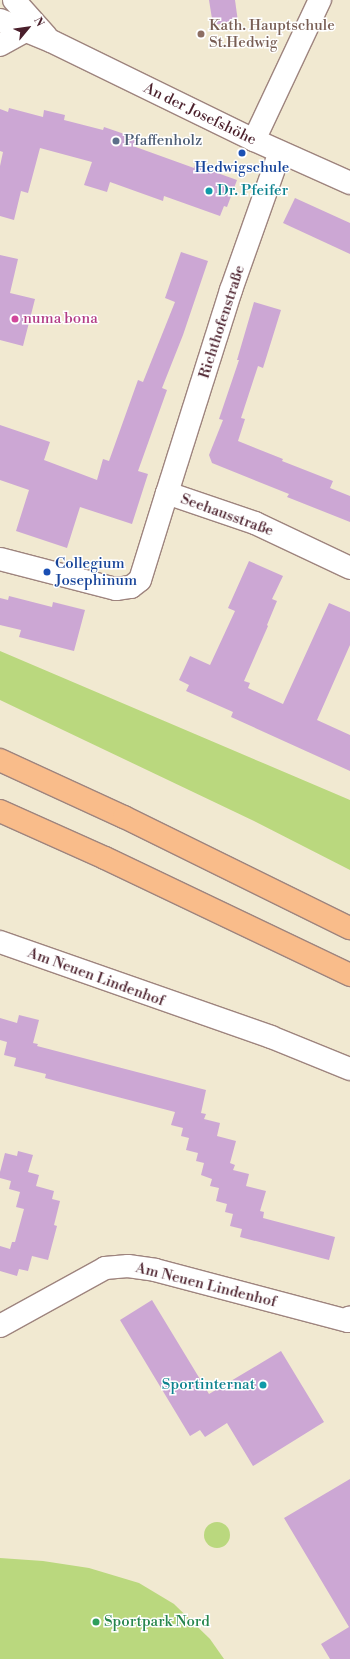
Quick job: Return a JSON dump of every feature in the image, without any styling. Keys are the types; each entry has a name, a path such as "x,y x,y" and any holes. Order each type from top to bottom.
{"highway":[{"path":"0,760 124,817 350,928"},
{"path":"0,811 105,858 350,975"}],"street":[{"name":"An der Josefshöhe","path":"14,0 51,41"},
{"path":"254,140 320,0"},
{"name":"An der Josefshöhe","path":"0,20 51,41 254,140 350,183"},
{"path":"0,45 25,31"},
{"name":"Richthofenstraße","path":"167,493 231,290 280,152"},
{"name":"Seehausstraße","path":"0,559 116,589 131,587 140,580 167,493 255,523 350,568"},
{"name":"Am Neuen Lindenhof","path":"0,942 271,1037 350,1069"},
{"name":"Am Neuen Lindenhof","path":"0,1326 69,1286 105,1268 128,1266 155,1270 350,1320"}],"green space":[{"path":"0,651 350,800 350,870 254,821 0,700"},
{"path":"217,1522 227,1525 230,1535 227,1545 217,1548 207,1545 204,1535 207,1525"},
{"name":"Sportpark Nord","path":"0,1558 43,1561 89,1568 139,1583 174,1604 210,1639 224,1659 0,1659"}],"building":[{"path":"209,0 235,0 238,22 213,25"},
{"path":"9,108 43,117 44,110 65,115 64,120 103,130 104,127 136,138 133,146 194,168 195,165 237,180 227,207 224,206 220,216 164,196 163,201 110,182 107,192 84,185 92,162 40,148 28,193 21,191 14,220 0,216 0,166 3,152 0,151 0,109 8,112"},
{"path":"295,198 350,223 350,254 283,223"},
{"path":"181,252 208,261 183,335 162,388 167,390 138,471 148,474 132,524 80,507 67,548 16,531 29,490 0,480 0,425 50,442 44,460 97,480 103,459 109,461 138,380 143,382 175,302 165,298"},
{"name":"numa bona","path":"0,255 18,259 10,293 35,299 23,346 0,340"},
{"path":"254,302 281,310 263,368 258,366 241,418 245,419 238,441 283,459 282,461 333,481 330,488 350,496 350,522 287,497 289,494 212,463 209,455 223,420 219,419 239,360 237,360"},
{"path":"249,561 283,576 272,599 277,601 267,625 268,626 244,681 250,683 248,688 283,704 329,603 350,612 350,645 317,720 350,735 350,771 231,717 233,712 186,691 189,685 179,680 190,656 210,665 235,611 228,608"},
{"path":"9,596 52,607 53,602 85,610 74,651 19,637 21,630 0,625 0,598 8,600"},
{"path":"19,1015 39,1020 33,1043 38,1044 37,1046 206,1090 201,1113 206,1114 204,1119 220,1123 217,1136 236,1141 230,1163 235,1165 233,1170 249,1174 246,1186 266,1191 260,1211 264,1212 263,1218 335,1237 329,1260 240,1237 242,1229 230,1226 233,1214 225,1212 227,1204 216,1201 219,1188 210,1186 212,1179 201,1175 204,1163 196,1161 198,1153 186,1150 189,1138 181,1136 183,1128 171,1125 175,1112 45,1078 46,1074 14,1066 16,1058 4,1055 7,1042 0,1040 0,1018 17,1023"},
{"path":"18,1151 33,1155 28,1172 39,1175 36,1186 54,1191 52,1199 60,1201 54,1225 57,1226 48,1260 32,1256 28,1271 19,1269 17,1276 0,1271 0,1246 10,1249 12,1242 15,1242 24,1209 16,1207 20,1192 9,1189 11,1181 0,1178 0,1172 5,1153 17,1156"},
{"name":"Sportinternat","path":"152,1300 209,1394 281,1351 324,1422 253,1466 227,1423 205,1437 200,1430 190,1436 120,1320"},
{"path":"350,1479 350,1659 330,1659 321,1644 349,1627 284,1518"}],"place":[{"name":"Kath. Hauptschule St.Hedwig","path":"201,34"},
{"name":"Pfaffenholz","path":"116,141"},
{"name":"Hedwigschule","path":"242,153"},
{"name":"Dr. Pfeifer","path":"209,191"},
{"name":"numa bona","path":"15,319"},
{"name":"Collegium Josephinum","path":"47,572"},
{"name":"Sportinternat","path":"263,1385"},
{"name":"Sportpark Nord","path":"96,1622"}]}
